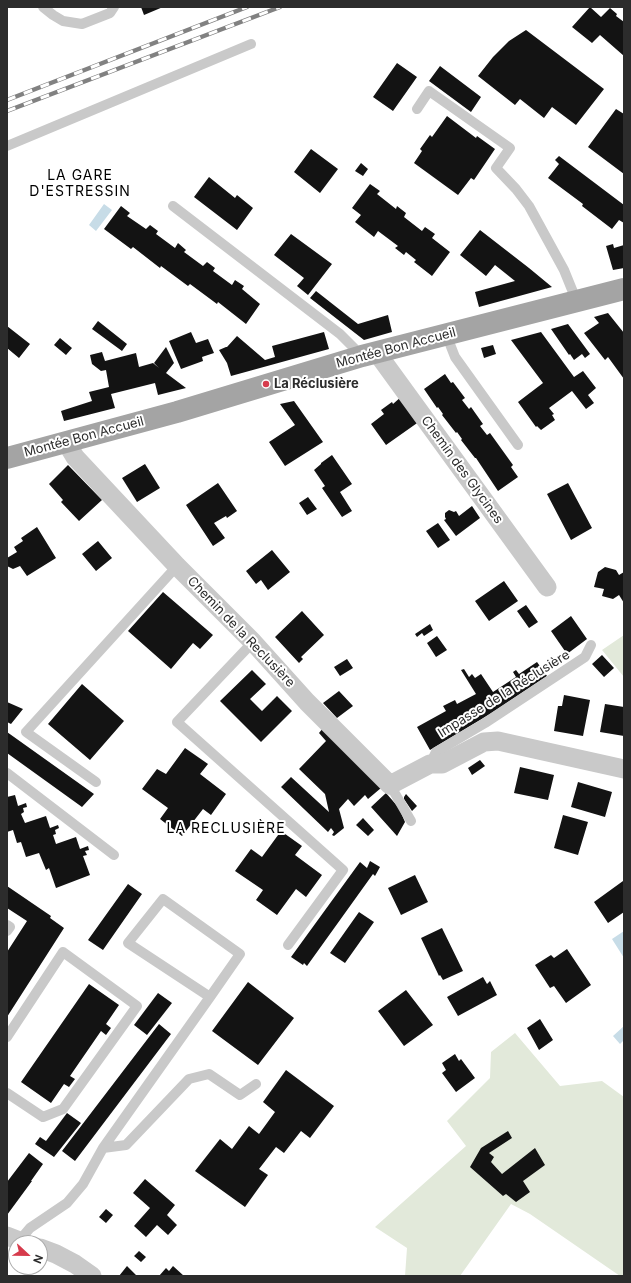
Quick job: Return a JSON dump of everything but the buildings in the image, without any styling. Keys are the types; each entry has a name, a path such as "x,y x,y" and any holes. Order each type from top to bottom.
{"main road":[{"name":"Montée Bon Accueil","path":"7,458 176,412 369,354 577,302 624,288"}],"street":[{"name":"Chemin des Glycines","path":"369,354 547,586"},
{"name":"Chemin de la Reclusière","path":"66,442 75,457 177,566 253,642 307,702 390,785"},
{"path":"390,785 430,764 442,764 484,742 498,741 624,769"},
{"path":"48,1251 75,1264 92,1276"}],"lane":[{"path":"43,7 63,21 82,24 110,13 114,7"},
{"path":"7,146 252,44"},
{"path":"417,109 429,91 510,148 496,168 516,188 529,206 564,270 577,302"},
{"path":"172,206 340,334 369,354"},
{"path":"446,334 455,358 518,445"},
{"path":"96,782 26,732 177,566"},
{"path":"253,642 177,722 343,870 288,945"},
{"name":"Impasse de la Réclusière","path":"430,764 436,752 485,724 585,658 591,645"},
{"path":"7,773 114,855"},
{"path":"390,785 412,821"},
{"path":"22,1235 30,1228 67,1203 84,1184 103,1148 210,997 240,954 163,898 128,943 210,997"},
{"path":"7,925 10,927 7,931"},
{"path":"7,1037 62,952 137,1006 63,1109 43,1117 7,1093"},
{"path":"103,1148 126,1145 188,1079 209,1074 240,1095 256,1084"}],"green space":[{"path":"624,635 624,677 602,650"},
{"path":"515,1033 560,1086 602,1081 624,1097 624,1276 620,1276 530,1214 511,1204 460,1276 405,1276 407,1248 375,1227 466,1146 447,1121 490,1078 491,1052"}],"water":[{"path":"104,204 112,210 96,231 89,225"},
{"path":"624,931 624,958 612,939"},
{"path":"624,1026 624,1040 620,1044 613,1036"}],"railway":[{"path":"7,100 247,7"},
{"path":"7,111 280,7"}],"place":[{"name":"La Réclusière","path":"266,384"}],"district":[{"name":"LA GARE D'ESTRESSIN","path":"80,184"},
{"name":"LA RECLUSIÈRE","path":"226,829"}]}
